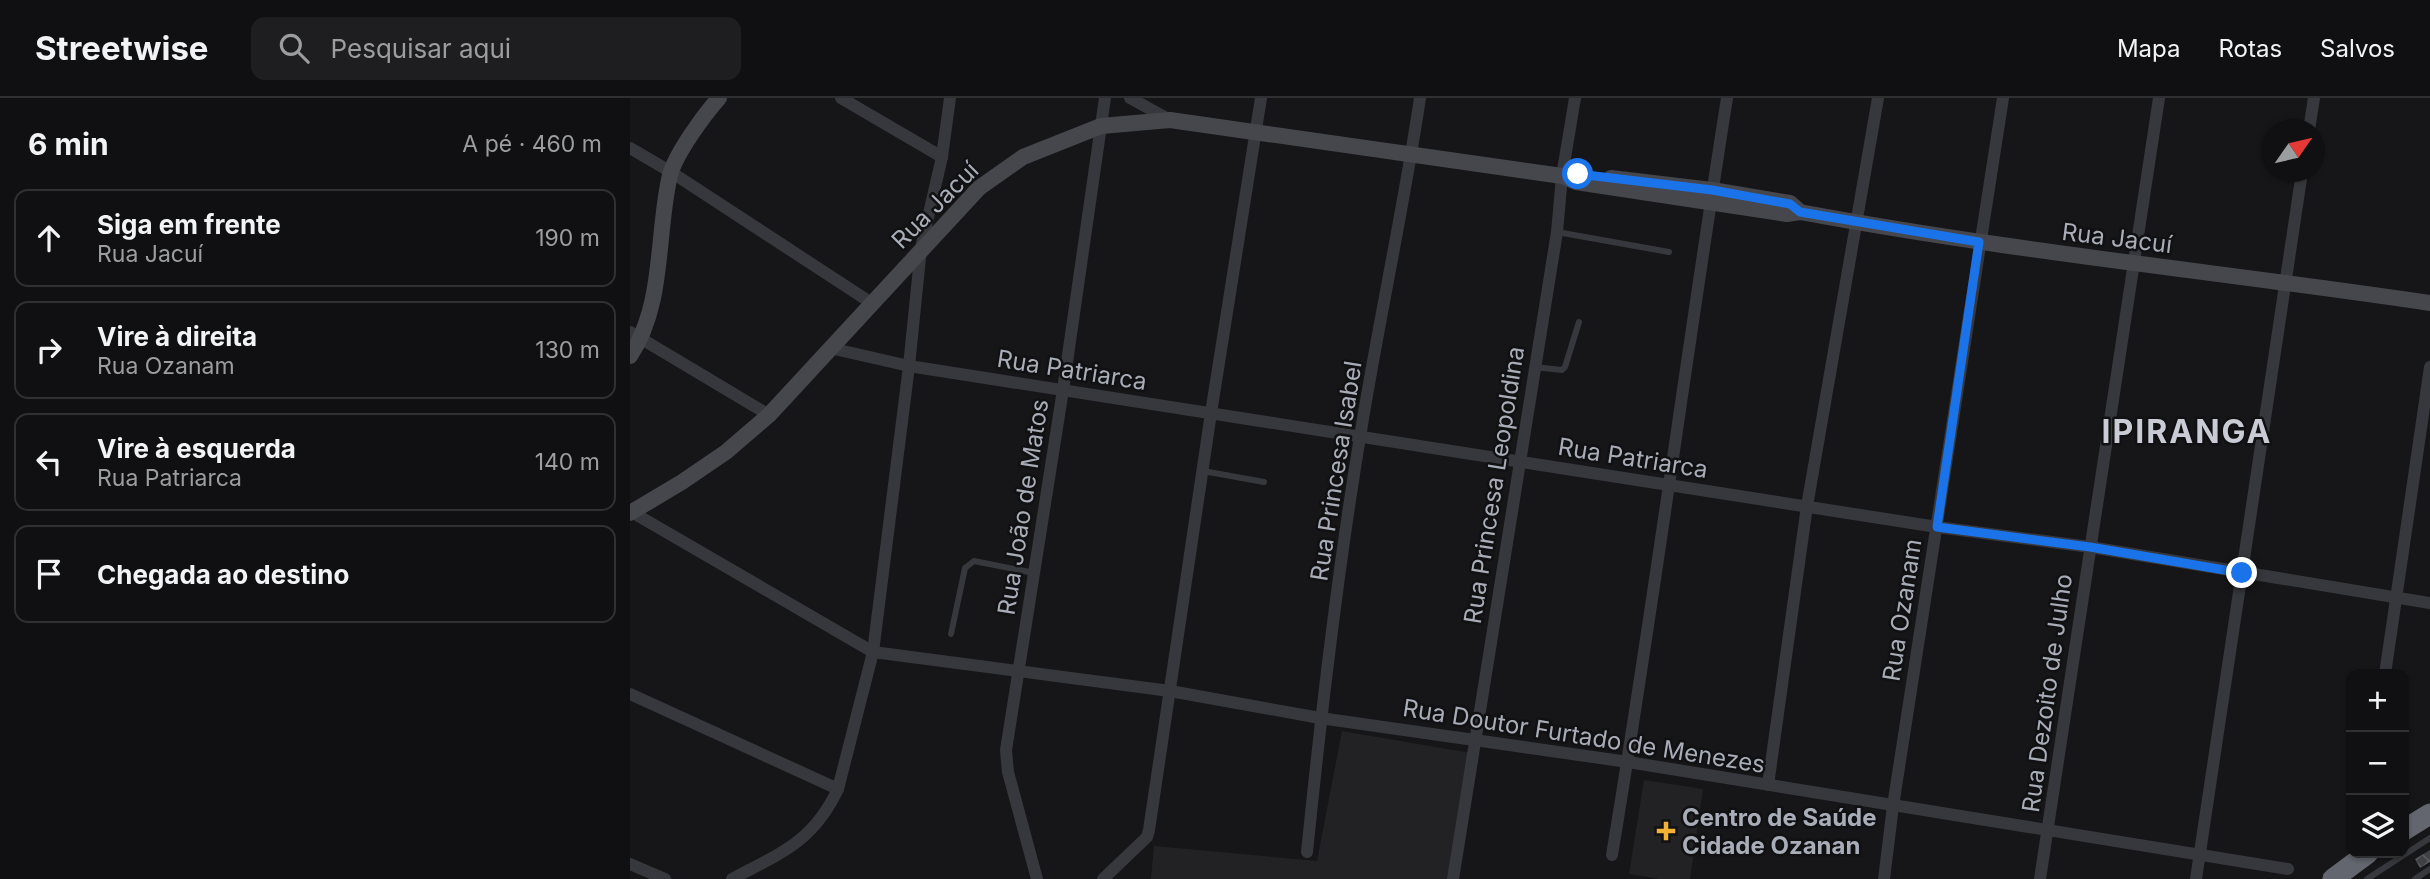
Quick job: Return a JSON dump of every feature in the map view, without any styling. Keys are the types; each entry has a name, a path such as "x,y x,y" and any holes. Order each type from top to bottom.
{"highway":[{"path":"2409,827 2430,814"},
{"path":"2333,879 2361,858"}],"main road":[{"path":"630,356 636,336 651,307 671,172 704,115 719,98"},
{"name":"Rua Jacuí","path":"630,512 726,452 769,415 960,206 999,173 1023,157 1101,126 1170,120 1256,131 1562,176 1578,174 1711,197 1790,204 1800,212 1979,242 2284,281 2430,303"}],"street":[{"path":"841,98 942,157"},
{"path":"732,879 804,838 828,810 838,789 873,652 921,248 942,157 950,98"},
{"name":"Rua João de Matos","path":"1037,879 1008,772 1006,750 1063,390 1105,98"},
{"path":"1130,98 1170,120"},
{"path":"1103,879 1147,837 1261,98"},
{"name":"Rua Princesa Isabel","path":"1307,852 1320,718 1360,438 1420,98"},
{"name":"Rua Princesa Leopoldina","path":"1453,879 1557,232 1562,176 1575,98"},
{"path":"1612,855 1727,98"},
{"path":"1768,785 1807,506 1878,98"},
{"name":"Rua Ozanam","path":"1884,879 2003,98"},
{"name":"Rua Dezoito de Julho","path":"2040,879 2159,98"},
{"path":"2311,119 2314,98"},
{"path":"630,148 873,304"},
{"path":"2196,879 2300,182"},
{"path":"636,336 769,415"},
{"name":"Rua Patriarca","path":"830,348 909,366 1360,438 1937,527 2090,547 2430,603"},
{"path":"2386,669 2430,367"},
{"path":"630,512 873,652"},
{"name":"Rua Doutor Furtado de Menezes","path":"873,652 1170,691 1320,718 1628,762 2288,869"},
{"path":"630,694 838,789"},
{"path":"630,864 665,879"}],"lane":[{"path":"1557,232 1670,252"},
{"path":"1534,367 1562,370 1565,367 1579,322"},
{"path":"1203,471 1264,482"},
{"path":"951,634 965,568 971,563 1034,573"},
{"path":"2367,879 2430,838"},
{"path":"2414,879 2430,869"}],"shaded area":[{"path":"1342,731 1471,753 1451,879 1151,879 1154,846 1317,861"},
{"name":"Centro de Saúde Cidade Ozanan","path":"1644,780 1703,789 1690,879 1660,879 1629,874"}],"building":[{"path":"2430,850 2430,862 2420,868 2415,859"}],"place":[{"name":"Centro de Saúde Cidade Ozanan","path":"1666,831"}],"district":[{"name":"IPIRANGA","path":"2187,431"}],"route":[{"path":"1578,174 1712,190 1790,204 1800,212 1979,242 1937,527 2090,547 2242,573"}]}
